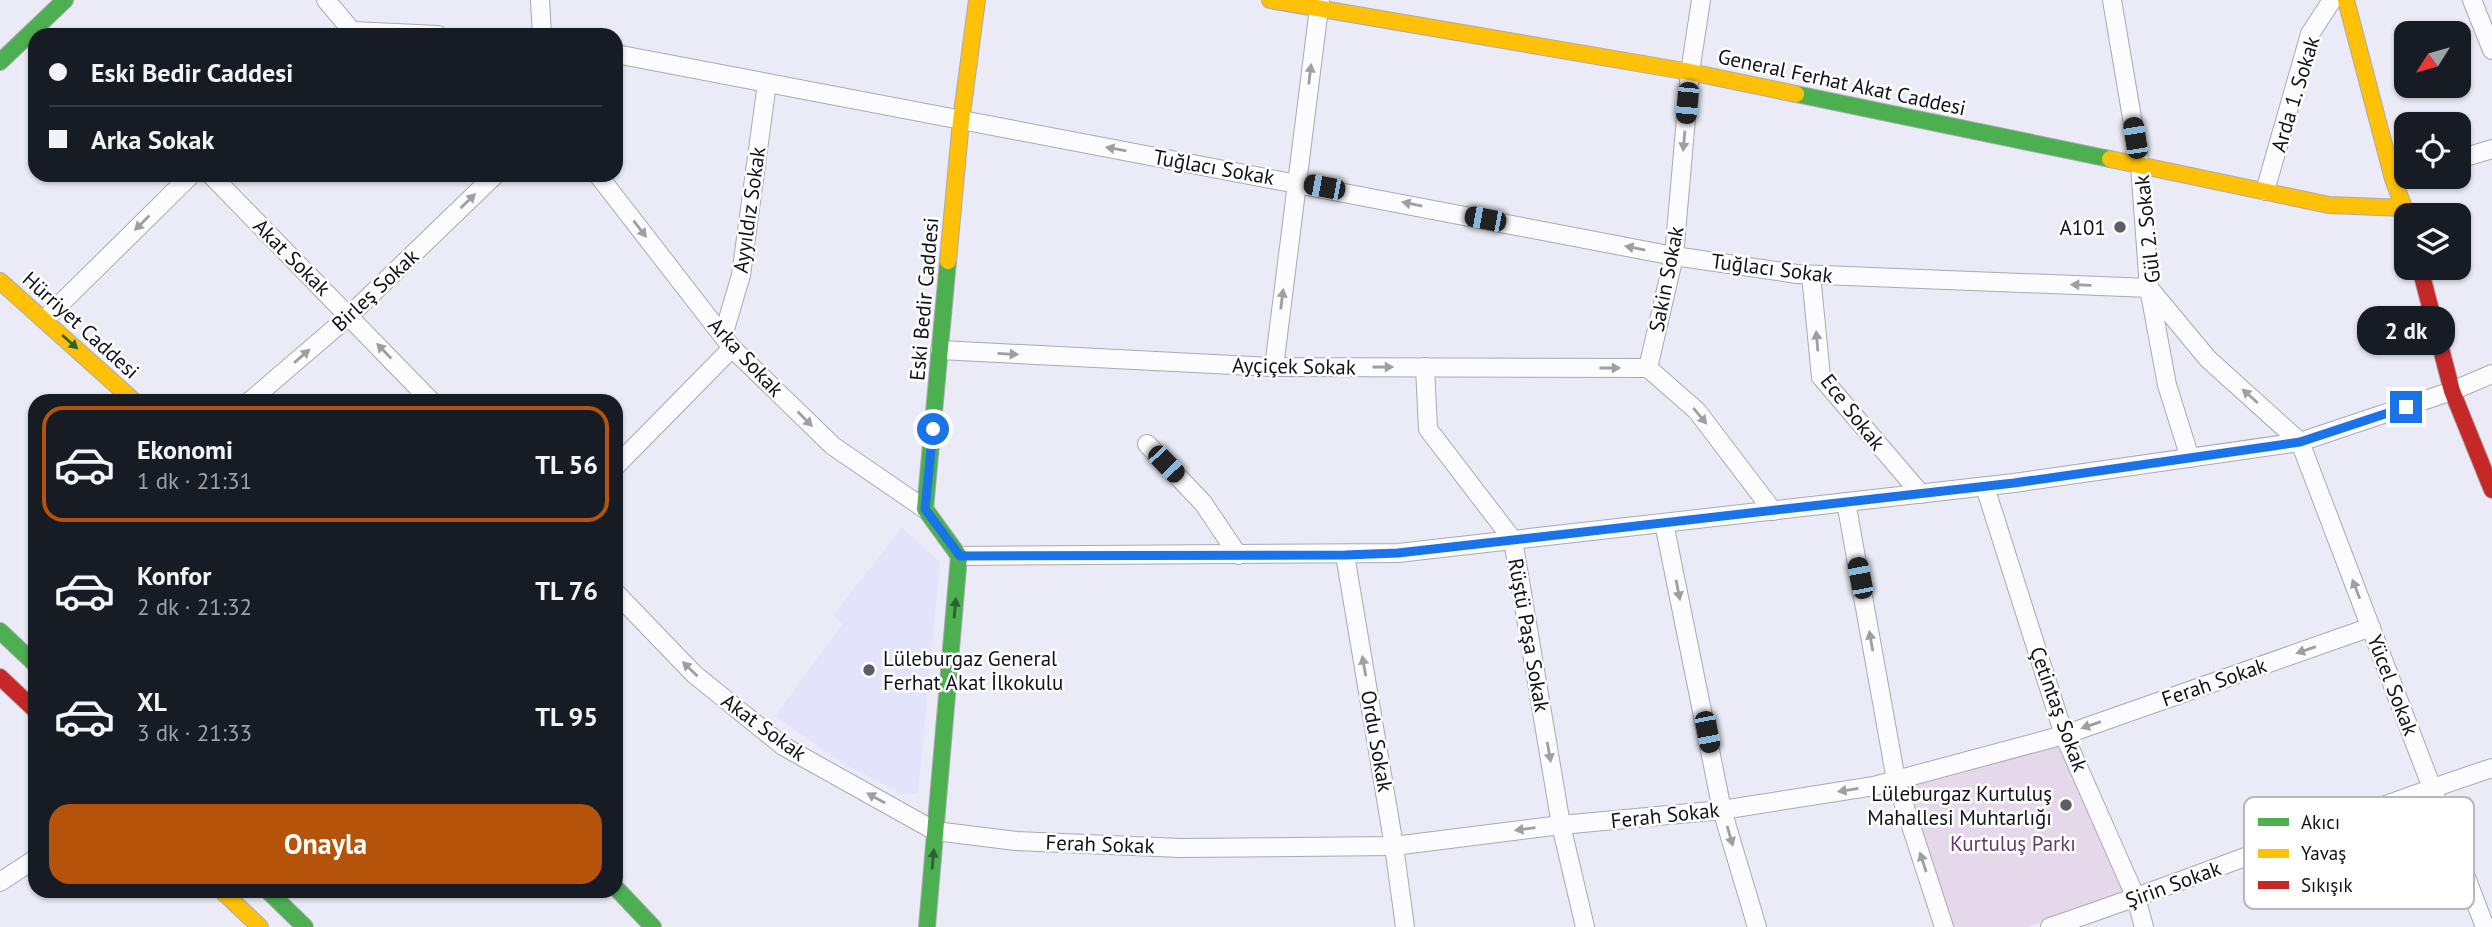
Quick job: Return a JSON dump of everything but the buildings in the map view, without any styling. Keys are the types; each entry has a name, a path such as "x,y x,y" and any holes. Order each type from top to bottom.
{"main road":[{"path":"36,28 65,0"},
{"name":"Eski Bedir Caddesi","path":"925,509 961,121 977,0"},
{"name":"General Ferhat Akat Caddesi","path":"1270,0 1319,4 1690,72 2329,205 2394,210"},
{"path":"2346,0 2394,157"},
{"path":"0,62 28,35"},
{"path":"2423,280 2452,391 2492,490"},
{"name":"Hürriyet Caddesi","path":"0,281 126,394"},
{"path":"925,509 960,556 927,927"},
{"path":"0,631 28,657"},
{"path":"0,677 28,703"},
{"path":"623,895 653,927"},
{"path":"229,898 260,927"},
{"path":"275,898 305,927"}],"street":[{"path":"326,0 346,28"},
{"path":"540,0 542,28"},
{"name":"Sakin Sokak","path":"1648,368 1674,256 1690,72 1701,0"},
{"name":"Gül 2. Sokak","path":"2112,0 2140,165 2149,288 2208,359 2300,442"},
{"name":"Arda 1. Sokak","path":"2265,191 2310,34 2332,0"},
{"path":"2472,0 2492,50"},
{"path":"1274,367 1319,4"},
{"name":"Tuğlacı Sokak","path":"623,55 1674,256 1811,275 2149,288"},
{"name":"Ayyıldız Sokak","path":"728,342 741,275 767,83"},
{"path":"2471,155 2492,149"},
{"path":"45,319 184,182"},
{"name":"Akat Sokak","path":"218,182 424,394"},
{"name":"Birleş Sokak","path":"258,394 349,316 488,182"},
{"name":"Arka Sokak","path":"603,182 728,342 833,446 925,509"},
{"name":"Ece Sokak","path":"1811,275 1821,377 1921,494"},
{"path":"2149,288 2167,385 2190,458"},
{"path":"623,458 728,342"},
{"name":"Ayçiçek Sokak","path":"940,350 1274,367 1648,368"},
{"name":"Rüştü Paşa Sokak","path":"1425,367 1428,429 1513,540 1561,825 1585,927"},
{"path":"1648,368 1697,411 1773,510"},
{"path":"960,556 1398,553 1985,487 2300,442 2452,391 2492,374"},
{"name":"Yücel Sokak","path":"2300,442 2437,797"},
{"path":"1147,444 1203,503 1238,555"},
{"name":"Çetintaş Sokak","path":"1985,487 2064,735 2136,898 2144,927"},
{"path":"1846,502 1896,780 1944,927"},
{"path":"1664,523 1722,810 1757,927"},
{"name":"Ordu Sokak","path":"1345,555 1395,846 1405,927"},
{"name":"Akat Sokak","path":"623,600 694,674 783,746 935,831"},
{"name":"Ferah Sokak","path":"935,831 1016,841 1180,848 1395,846 1561,825 1722,810 1874,786 2064,735 2371,627"},
{"name":"Şirin Sokak","path":"2406,797 2492,768"},
{"name":"Şirin Sokak","path":"2050,927 2244,858"},
{"path":"0,882 28,864"},
{"name":"Yücel Sokak","path":"2474,897 2485,927"}],"shaded area":[{"name":"Lüleburgaz General Ferhat Akat İlkokulu","path":"902,528 940,562 918,793 907,796 842,763 775,716 843,624 833,615"}],"green space":[{"name":"Kurtuluş Parkı","path":"2061,745 2125,894 2027,927 1952,927 1906,787"}],"traffic: fast":[{"path":"36,28 65,0"},
{"path":"0,62 28,35"},
{"path":"1796,94 2110,159"},
{"path":"927,927 959,556 925,509 948,261"},
{"path":"0,631 28,657"},
{"path":"623,895 653,927"},
{"path":"275,898 305,927"}],"traffic: slow":[{"path":"948,261 961,121 977,0"},
{"path":"1270,0 1690,72 1796,94"},
{"path":"2346,0 2393,179 2402,203"},
{"path":"2110,159 2329,205 2394,208"},
{"path":"0,281 126,394"},
{"path":"229,898 260,927"}],"traffic: jam":[{"path":"2423,280 2452,391 2492,490"},
{"path":"0,677 28,703"}],"place":[{"name":"A101","path":"2120,227"},
{"name":"Lüleburgaz General Ferhat Akat İlkokulu","path":"869,670"},
{"name":"Lüleburgaz Kurtuluş Mahallesi Muhtarlığı","path":"2066,805"}],"route":[{"path":"933,429 925,509 960,556 1345,555 1398,553 2039,480 2300,442 2406,407"}]}
